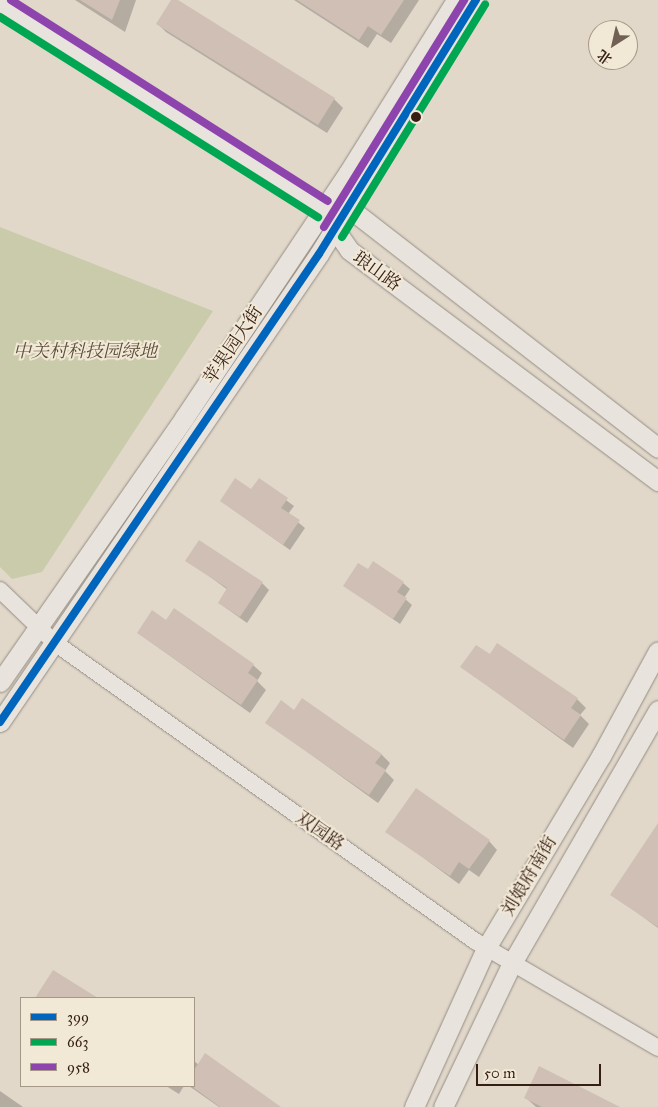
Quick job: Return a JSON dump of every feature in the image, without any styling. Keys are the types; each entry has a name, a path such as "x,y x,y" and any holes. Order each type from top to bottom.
{"main road":[{"name":"苹果园大街","path":"0,682 184,418 323,209 456,0"},
{"name":"苹果园大街","path":"0,722 334,232 476,0"},
{"path":"323,209 349,208"},
{"name":"琅山路","path":"349,208 658,448"},
{"name":"琅山路","path":"323,209 334,232 349,250 658,481"},
{"name":"刘娘府南街","path":"414,1107 486,948 601,756 658,651"},
{"name":"刘娘府南街","path":"443,1107 512,963 658,710"}],"street":[{"path":"0,5 323,209"},
{"name":"双园路","path":"0,590 55,643 486,948 658,1048"}],"green space":[{"name":"中关村科技园绿地","path":"0,227 213,311 42,572 12,579 0,567"}],"building":[{"path":"80,0 120,0 112,20"},
{"path":"171,0 178,0 335,98 318,125 156,24"},
{"path":"297,0 404,0 381,35 368,26 359,40"},
{"path":"235,478 251,489 259,478 288,498 281,508 300,520 283,545 220,501"},
{"path":"199,540 263,582 240,617 218,603 227,588 185,561"},
{"path":"373,561 404,582 397,592 407,598 393,619 343,586 358,563 368,569"},
{"path":"174,608 254,664 248,673 258,680 241,705 137,633 152,610 166,620"},
{"path":"497,643 578,698 571,708 581,715 564,740 460,667 476,645 490,654"},
{"path":"302,698 382,754 375,763 386,770 369,795 265,723 281,700 294,710"},
{"path":"416,788 490,840 469,869 459,862 450,876 385,832"},
{"path":"658,823 658,927 610,895"},
{"path":"53,970 96,997 36,997"},
{"path":"205,1053 281,1107 220,1107 194,1088 195,1068"},
{"path":"539,1066 620,1107 542,1107 524,1098"}],"transit line":[{"name":"958","path":"11,0 328,201"},
{"name":"958","path":"324,227 464,0"},
{"name":"399","path":"0,722 319,254 476,0"},
{"name":"663","path":"342,237 485,5"},
{"name":"663","path":"0,17 318,217"}]}
